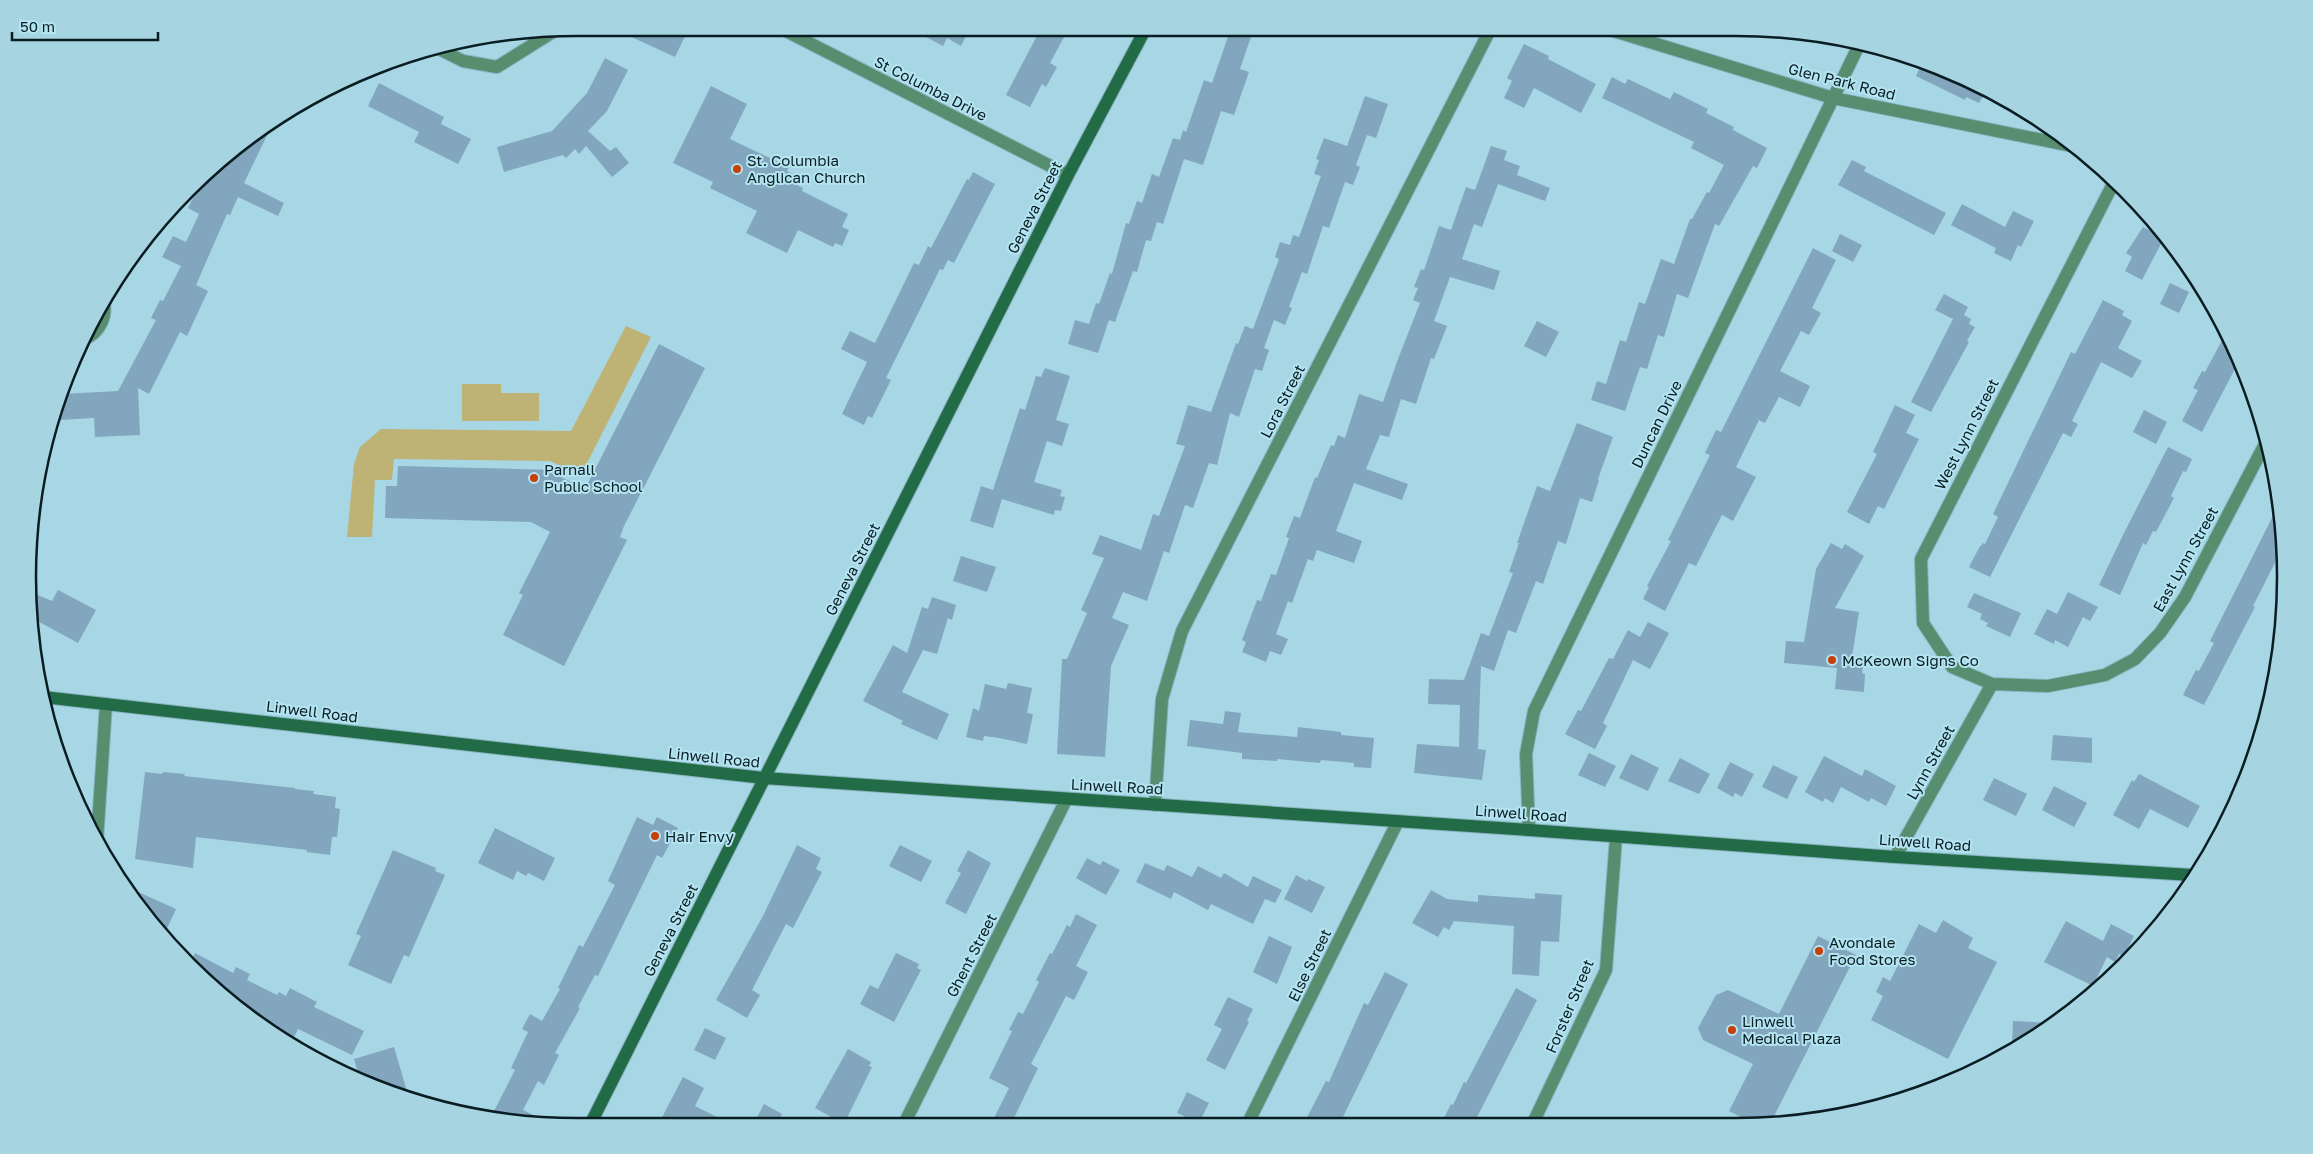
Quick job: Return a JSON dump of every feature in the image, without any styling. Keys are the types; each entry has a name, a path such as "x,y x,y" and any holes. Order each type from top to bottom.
{"main road":[{"name":"Geneva Street","path":"594,1118 1068,175 1142,36"},
{"name":"Linwell Road","path":"51,698 764,778 1895,857 2187,875"}],"street":[{"name":"St Columba Drive","path":"796,36 1068,175"},
{"name":"Lora Street","path":"1155,805 1162,700 1182,631 1487,36"},
{"name":"Glen Park Road","path":"1630,36 1833,98 2058,143"},
{"path":"447,53 463,61 497,67 545,37"},
{"name":"Duncan Drive","path":"1529,830 1526,754 1534,711 1856,51"},
{"name":"West Lynn Street","path":"1992,684 1952,667 1923,623 1921,559 2111,188"},
{"path":"95,333 102,323 104,316"},
{"name":"East Lynn Street","path":"1992,684 2048,686 2105,675 2135,659 2160,633 2185,597 2261,451"},
{"name":"Lynn Street","path":"1895,857 1992,684"},
{"path":"98,827 106,704"},
{"name":"Ghent Street","path":"907,1118 1066,800"},
{"name":"Else Street","path":"1250,1118 1398,821"},
{"name":"Forster Street","path":"1535,1118 1606,970 1616,837"}],"shaded area":[{"path":"626,326 651,337 581,475 550,461 394,459 392,480 375,480 372,537 347,537 354,464 360,447 381,429 571,431"},
{"path":"462,384 501,384 501,393 539,393 539,421 462,421"}],"building":[{"path":"629,36 685,36 675,57"},
{"path":"924,36 966,36 961,46 947,38 943,46"},
{"path":"1037,36 1065,36 1050,63 1057,67 1046,87 1042,84 1030,107 1006,95"},
{"path":"1228,36 1251,36 1240,69 1249,72 1234,115 1221,111 1203,165 1184,159 1163,224 1157,222 1151,241 1146,240 1137,272 1133,271 1115,322 1109,320 1098,353 1068,344 1075,320 1089,324 1096,303 1099,304 1110,273 1112,274 1126,223 1129,224 1137,201 1142,203 1152,174 1159,177 1173,138 1180,140 1183,130 1186,132 1204,80 1212,83"},
{"path":"1524,44 1549,56 1548,59 1596,84 1581,113 1534,88 1524,108 1504,98 1512,81 1507,78"},
{"path":"605,58 628,70 607,111 588,131 610,151 616,147 629,163 612,177 586,146 579,154 575,149 566,158 563,155 504,172 497,147 552,131 587,93"},
{"path":"1919,68 1943,77 1983,96 1979,103 1966,97 1965,100 1916,76"},
{"path":"1612,77 1625,84 1628,79 1670,99 1674,92 1708,109 1706,113 1734,127 1733,130 1767,148 1757,168 1753,166 1719,226 1715,224 1688,298 1677,294 1664,337 1658,335 1647,369 1640,367 1625,411 1591,400 1597,381 1606,384 1620,340 1626,342 1639,302 1645,304 1661,259 1674,264 1690,219 1692,219 1707,192 1709,193 1724,165 1691,148 1694,142 1602,98"},
{"path":"379,83 444,117 441,124 471,139 458,164 414,142 419,132 368,106"},
{"name":"St. Columbia Anglican Church","path":"711,86 747,104 730,139 789,167 787,171 794,175 791,182 803,188 802,191 848,214 842,227 849,230 842,246 835,243 833,247 798,230 787,253 746,233 757,211 710,188 713,182 673,163"},
{"path":"1365,96 1388,104 1376,138 1367,135 1356,165 1360,167 1353,185 1345,182 1329,228 1323,226 1307,274 1302,272 1289,307 1292,308 1285,325 1274,320 1264,348 1269,350 1262,371 1255,369 1239,417 1230,413 1217,465 1209,463 1193,508 1185,505 1169,553 1164,551 1147,601 1123,592 1112,618 1129,625 1111,666 1105,757 1057,754 1062,659 1067,659 1087,613 1081,610 1104,558 1092,554 1100,535 1141,550 1153,514 1159,516 1185,446 1176,444 1188,405 1211,412 1236,343 1238,344 1245,326 1253,329 1279,259 1275,257 1280,242 1290,245 1293,235 1299,237 1321,176 1314,174 1319,160 1316,159 1324,138 1347,146"},
{"path":"268,134 244,183 284,203 278,216 238,197 230,215 227,214 196,285 208,291 187,336 180,332 149,394 138,388 140,435 95,437 94,418 60,420 68,394 118,391 156,320 151,318 160,300 163,301 181,266 162,257 173,236 186,242 199,214 188,208 194,196 220,170"},
{"path":"1491,146 1507,151 1504,160 1520,166 1517,175 1550,188 1545,201 1498,184 1482,227 1474,224 1462,259 1500,271 1494,290 1450,277 1434,321 1447,326 1434,359 1431,358 1416,404 1401,399 1389,437 1380,435 1366,469 1408,484 1402,500 1354,483 1336,531 1362,541 1354,563 1317,550 1313,561 1308,559 1292,603 1288,601 1276,634 1288,639 1281,655 1270,651 1266,662 1242,652 1246,642 1242,640 1257,600 1261,601 1271,574 1276,575 1289,538 1286,537 1294,516 1300,518 1315,477 1317,478 1331,445 1334,446 1338,435 1345,438 1359,394 1383,402 1420,303 1413,300 1418,288 1414,287 1421,269 1424,270 1439,226 1451,230 1466,187 1475,190"},
{"path":"1852,160 1866,167 1864,171 1946,213 1934,235 1838,185"},
{"path":"973,172 995,184 954,263 948,260 943,270 940,269 886,378 891,380 872,418 868,416 864,425 842,414 867,362 841,349 850,331 875,343 914,263 919,265 928,246 931,248 967,179 969,180"},
{"path":"1962,204 2005,227 2013,211 2034,221 2021,247 2018,245 2011,261 1994,253 1996,248 1951,225"},
{"path":"2143,227 2152,232 2161,243 2142,280 2125,271 2132,257 2126,253"},
{"path":"1840,234 1862,245 1853,262 1832,251"},
{"path":"1813,248 1836,260 1812,308 1821,313 1809,335 1801,331 1780,371 1810,386 1800,407 1779,397 1765,423 1759,420 1736,467 1756,477 1733,521 1722,515 1696,566 1689,563 1665,611 1643,599 1649,587 1647,586 1671,541 1668,540 1710,455 1705,453 1716,430 1721,432"},
{"path":"2170,283 2189,292 2179,313 2160,304"},
{"path":"1944,294 1968,307 1964,315 1971,319 1969,324 1975,327 1967,341 1969,342 1931,412 1911,402 1953,319 1935,310"},
{"path":"2103,300 2124,311 2122,315 2132,321 2118,348 2142,361 2132,378 2101,362 2072,421 2078,424 2071,437 2063,433 1990,577 1969,567 1979,548 1983,543 1985,544 1998,517 1993,514 2071,352 2075,354"},
{"path":"1537,321 1559,332 1546,357 1524,346"},
{"path":"2222,340 2235,368 2202,432 2182,421 2198,390 2193,388 2202,371 2205,372"},
{"path":"659,344 705,368 624,526 620,537 627,540 564,666 503,635 523,595 519,593 550,532 531,522 385,518 386,486 397,486 398,466 557,470 557,475 585,489"},
{"path":"1045,368 1070,376 1056,420 1069,424 1062,446 1047,441 1034,482 1062,490 1060,496 1065,497 1061,511 1055,510 1054,515 1002,499 993,528 970,521 981,486 993,490 1020,408 1025,410 1036,376 1041,377"},
{"path":"1895,405 1915,415 1906,433 1919,439 1884,509 1878,506 1869,524 1847,512 1877,454 1873,452"},
{"path":"2144,410 2167,422 2156,444 2133,432"},
{"path":"1577,423 1613,437 1592,502 1580,498 1566,544 1558,541 1543,584 1536,581 1516,633 1508,630 1494,671 1481,666 1478,749 1486,750 1482,780 1414,773 1417,744 1459,747 1460,705 1428,704 1429,679 1464,680 1481,633 1489,636 1513,573 1509,572 1537,486 1550,491"},
{"path":"2168,447 2192,459 2186,472 2183,471 2171,496 2174,498 2156,532 2153,531 2146,545 2143,543 2120,595 2099,585"},
{"path":"2273,516 2277,560 2253,606 2255,607 2204,705 2183,695 2196,670 2199,671 2214,643 2210,641"},
{"path":"1831,543 1842,549 1845,544 1864,556 1835,608 1859,612 1852,657 1864,659 1862,673 1865,674 1864,692 1835,689 1837,668 1784,663 1786,641 1804,642 1816,569"},
{"path":"961,556 996,567 987,592 953,581"},
{"path":"58,590 96,610 78,643 38,621 37,595 52,601"},
{"path":"2068,592 2098,607 2090,621 2083,617 2068,647 2055,640 2054,644 2034,634 2047,609 2057,614"},
{"path":"1974,593 2021,613 2010,637 1986,626 1988,623 1980,619 1982,614 1967,607"},
{"path":"932,597 956,605 952,620 948,618 937,654 923,650 902,692 949,714 937,740 901,724 903,721 863,701 893,645 907,653 922,607 928,609"},
{"path":"1648,622 1669,633 1650,669 1633,660 1603,723 1607,726 1595,749 1565,734 1578,710 1581,711 1609,658 1613,659 1628,630 1640,637"},
{"path":"1008,683 1032,688 1027,713 1033,714 1027,744 984,736 983,741 966,737 973,708 979,711 985,684 1006,689"},
{"path":"1225,711 1241,713 1238,732 1297,737 1298,727 1341,732 1341,735 1374,738 1371,768 1354,767 1354,763 1321,760 1320,763 1277,759 1277,761 1242,759 1242,753 1187,746 1190,720 1223,724"},
{"path":"2053,735 2092,738 2092,763 2051,760"},
{"path":"1589,753 1616,766 1605,787 1578,775"},
{"path":"1631,754 1659,768 1648,791 1619,778"},
{"path":"1824,756 1862,776 1865,769 1896,786 1886,806 1871,798 1869,802 1841,787 1833,803 1825,798 1823,802 1805,792"},
{"path":"1680,758 1710,774 1699,794 1668,781"},
{"path":"1730,762 1754,774 1742,797 1735,793 1733,797 1717,788"},
{"path":"1773,765 1798,777 1787,799 1762,787"},
{"path":"145,772 185,774 184,776 295,788 314,791 313,794 336,797 335,808 340,809 337,837 332,837 330,855 307,852 307,850 196,837 193,868 135,859"},
{"path":"2139,774 2200,806 2188,828 2150,809 2139,829 2113,815 2132,780 2134,782"},
{"path":"1994,778 2027,794 2016,816 1983,800"},
{"path":"2054,786 2087,803 2074,827 2042,810"},
{"path":"637,817 653,825 657,817 678,828 662,858 657,855 598,976 595,975 578,1007 580,1008 555,1053 559,1055 544,1085 538,1081 523,1110 536,1116 494,1111 515,1070 511,1068 528,1032 522,1029 530,1014 542,1021 560,989 558,988 579,945 583,947 615,885 608,881"},
{"path":"495,828 555,858 544,881 528,873 526,876 517,871 513,880 478,863"},
{"path":"797,845 821,858 816,869 822,872 793,928 786,924 752,990 760,995 747,1018 716,1000 763,916"},
{"path":"900,845 932,861 921,882 889,866"},
{"path":"393,850 436,868 435,871 445,875 409,957 404,955 391,984 348,965 361,936 356,934"},
{"path":"968,850 991,863 966,914 945,903 961,873 957,871"},
{"path":"1087,858 1100,865 1103,861 1120,870 1106,895 1076,878"},
{"path":"1145,863 1164,871 1167,865 1192,877 1198,866 1221,878 1224,873 1248,887 1253,876 1282,890 1275,903 1265,899 1253,924 1211,904 1208,910 1174,892 1171,899 1136,882"},
{"path":"1296,875 1325,887 1312,913 1284,899"},
{"path":"1431,890 1447,899 1478,902 1478,895 1535,899 1535,893 1562,895 1559,942 1541,941 1539,976 1512,974 1514,926 1454,921 1449,930 1444,927 1438,937 1412,923"},
{"path":"138,892 176,909 166,930"},
{"path":"1076,914 1097,925 1076,966 1088,972 1074,1000 1066,996 1031,1064 1038,1068 1014,1118 994,1118 1009,1088 989,1078 1012,1031 1009,1030 1018,1012 1023,1014 1039,982 1036,980 1050,953 1052,954 1067,925 1070,927"},
{"path":"1943,920 1973,938 1968,948 1997,962 1948,1059 1871,1020 1883,996 1876,992 1883,977 1890,981 1919,924 1936,933"},
{"path":"2066,921 2103,941 2111,924 2134,936 2127,950 2122,955 2119,954 2115,962 2107,957 2095,982 2091,985 2044,962"},
{"path":"1269,936 1292,947 1277,984 1253,972"},
{"name":"Linwell Medical Plaza","path":"1818,936 1856,955 1774,1117 1743,1118 1729,1111 1753,1064 1703,1040 1698,1028 1716,995 1728,990 1779,1014"},
{"path":"195,953 233,973 236,967 250,974 247,980 277,995 279,992 286,996 290,988 317,1002 314,1007 364,1031 352,1055 298,1029 294,1037 277,1027 220,984 193,957"},
{"path":"896,953 919,964 917,968 921,970 894,1022 860,1004 870,985 878,989"},
{"path":"1385,972 1408,984 1342,1118 1307,1118 1326,1081 1329,1082 1364,1003 1368,1005"},
{"path":"1516,988 1537,1000 1477,1118 1444,1118 1451,1104 1453,1105 1464,1082 1466,1083"},
{"path":"1228,997 1253,1009 1247,1021 1249,1022 1225,1070 1206,1060 1222,1029 1214,1025"},
{"path":"2013,1021 2042,1022 2036,1027 2012,1041"},
{"path":"705,1028 726,1038 715,1060 694,1050"},
{"path":"394,1047 407,1090 357,1071 354,1059"},
{"path":"848,1049 871,1062 869,1066 872,1067 847,1118 833,1118 815,1108"},
{"path":"683,1077 704,1088 695,1106 719,1118 662,1118"},
{"path":"1187,1092 1209,1103 1202,1118 1188,1118 1177,1113"},
{"path":"764,1104 782,1114 780,1118 757,1118"}],"place":[{"name":"St. Columbia Anglican Church","path":"737,169"},
{"name":"Parnall Public School","path":"534,478"},
{"name":"McKeown Signs Co","path":"1832,660"},
{"name":"Hair Envy","path":"655,836"},
{"name":"Avondale Food Stores","path":"1819,951"},
{"name":"Linwell Medical Plaza","path":"1732,1030"}]}
